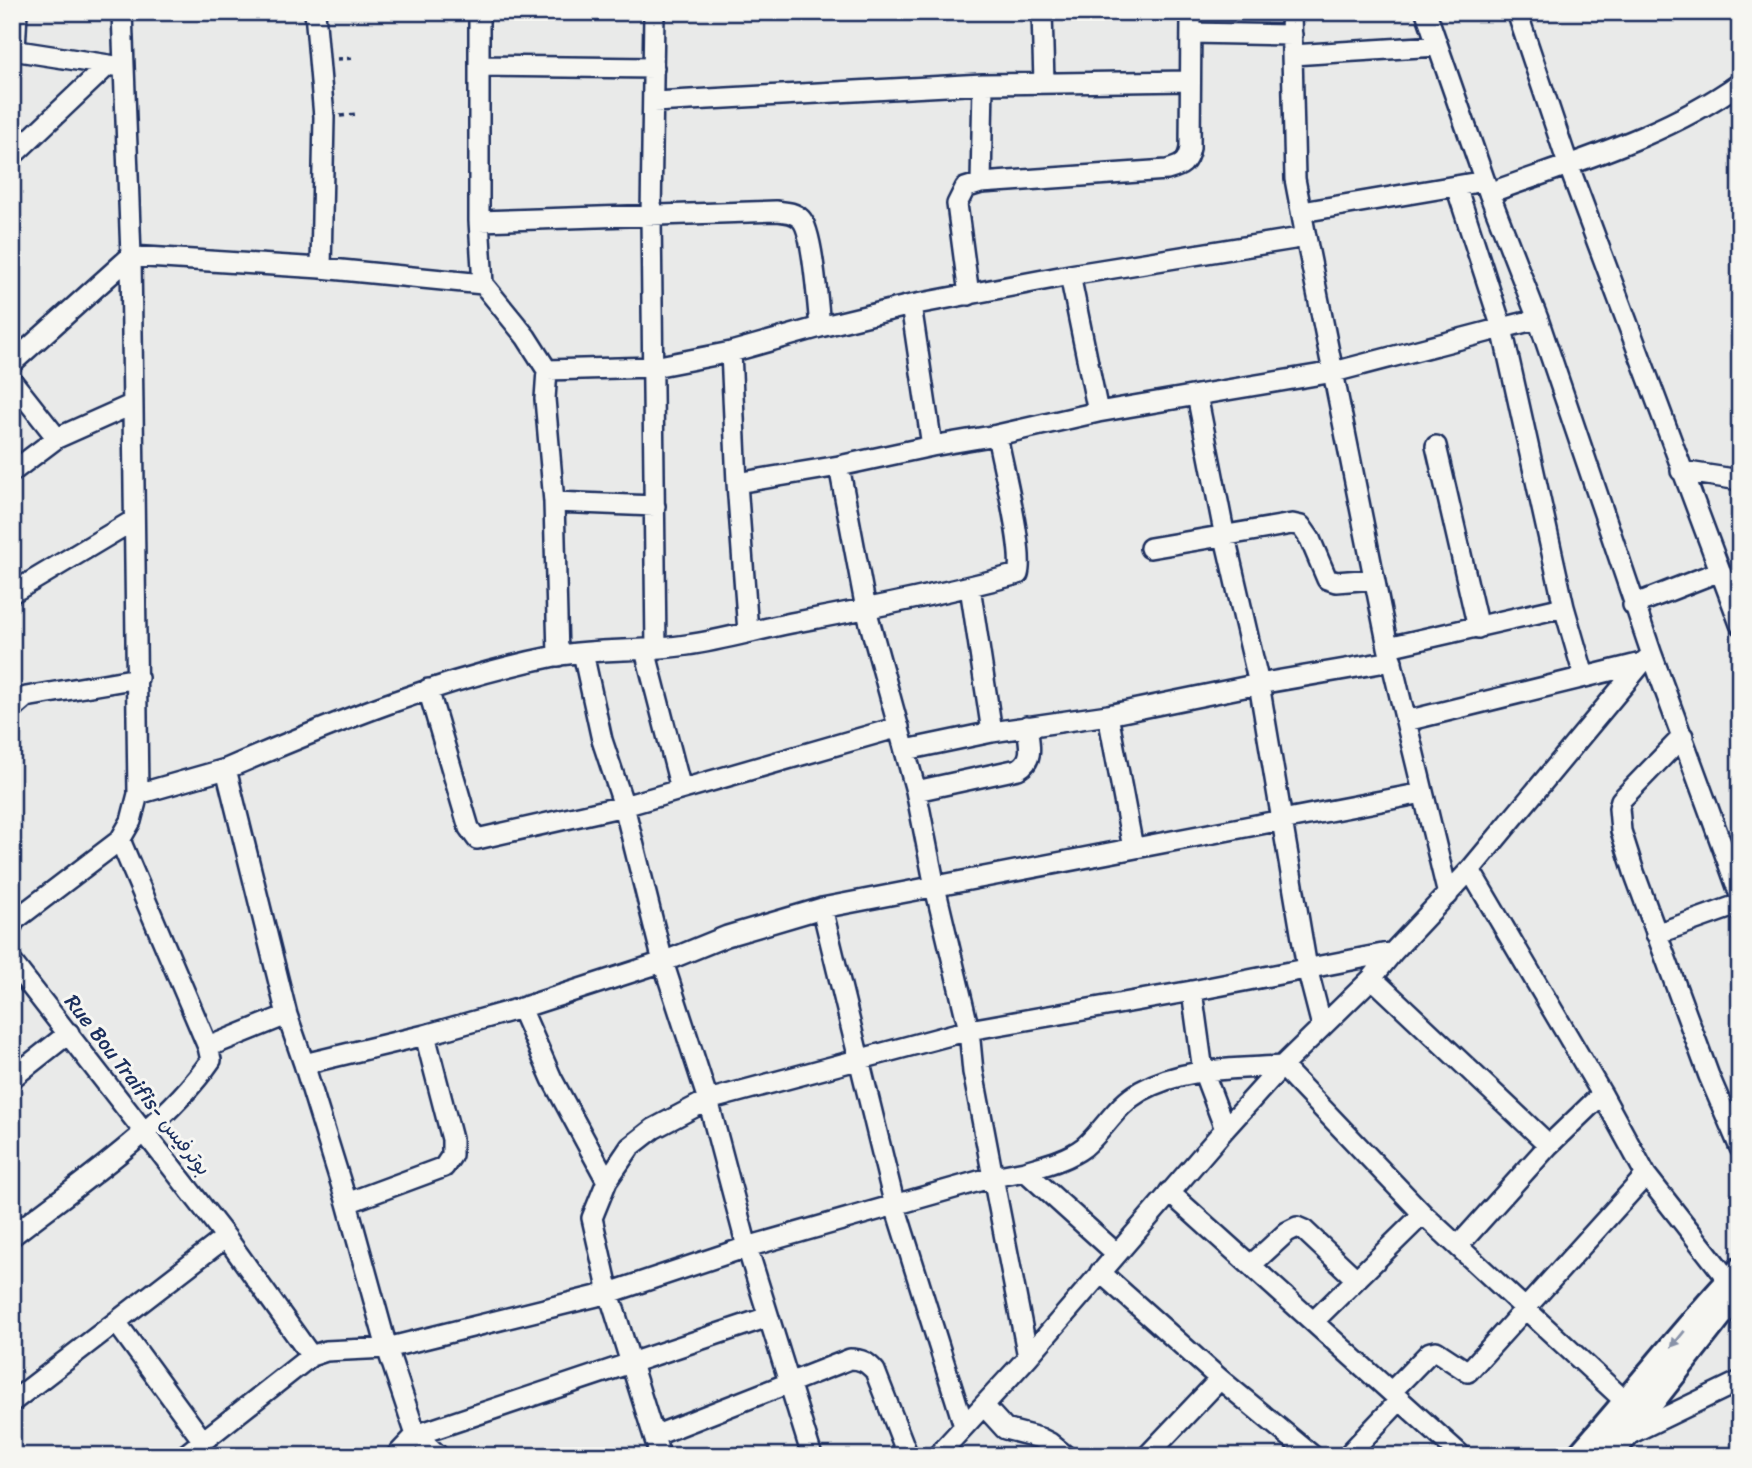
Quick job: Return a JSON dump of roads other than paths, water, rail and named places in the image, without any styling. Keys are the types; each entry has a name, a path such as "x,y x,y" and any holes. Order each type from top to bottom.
{"main road":[{"path":"1579,1456 1627,1403 1697,1315 1736,1282"},
{"path":"1616,1446 1719,1317 1736,1282"}],"street":[{"path":"17,12 14,50 115,66"},
{"path":"13,922 120,840 131,821 138,794 131,256 115,66 122,12"},
{"path":"315,12 324,117 321,268"},
{"path":"479,12 479,221 483,284 501,310 526,337 547,370 545,399 554,502 558,656"},
{"path":"654,12 651,216 655,506 650,650 681,789"},
{"path":"1042,12 1044,83"},
{"path":"969,295 957,204 965,188 981,183 1167,170 1181,166 1188,159 1191,12"},
{"path":"1291,12 1296,179 1306,237 1390,654 1448,895"},
{"path":"1426,12 1487,187 1538,319 1633,605 1647,659 1683,736 1740,895"},
{"path":"1517,12 1568,164 1740,624"},
{"path":"1191,33 1292,35"},
{"path":"1292,55 1437,46"},
{"path":"12,156 115,66"},
{"path":"479,66 654,68"},
{"path":"654,102 983,84 1190,81"},
{"path":"1302,212 1455,186 1487,187 1568,164 1645,135 1719,98 1740,82"},
{"path":"981,183 983,84"},
{"path":"1455,186 1502,328 1564,607 1584,676"},
{"path":"479,221 776,211 793,213 803,220 809,236 820,327"},
{"path":"547,370 654,367 731,352 911,305 1070,275 1306,237"},
{"path":"12,363 131,256 321,268 483,284"},
{"path":"1070,275 1098,412"},
{"path":"911,305 932,446"},
{"path":"737,483 997,435 1098,412 1334,372 1538,319"},
{"path":"731,352 748,632"},
{"path":"12,381 57,438"},
{"path":"1197,395 1225,537 1259,684 1307,968 1322,1026"},
{"path":"12,472 57,438 131,405"},
{"path":"138,794 226,769 332,723 428,689 558,656 650,650 707,642 970,587 1018,574 1021,566 997,435"},
{"path":"1436,446 1478,628"},
{"path":"839,466 866,609 906,750 969,1030 973,1072 1028,1357"},
{"path":"1681,471 1740,480"},
{"path":"554,502 655,506"},
{"path":"12,593 134,520"},
{"path":"1150,548 1292,524 1301,526 1310,539 1327,579 1336,582 1374,579"},
{"path":"1633,605 1720,571"},
{"path":"970,587 992,732"},
{"path":"906,750 992,732 1108,715 1259,684 1390,654 1478,628 1564,607"},
{"path":"583,653 601,740 624,806 663,962 708,1100 747,1247 812,1456"},
{"path":"1406,721 1647,659"},
{"path":"937,1456 1028,1357 1282,1066 1372,978 1448,895 1647,659"},
{"path":"12,709 26,697 138,678"},
{"path":"428,689 469,828 477,839 624,806 898,727"},
{"path":"1108,715 1133,848"},
{"path":"916,791 1018,769 1027,764 1030,756 1027,726"},
{"path":"1683,736 1621,800 1619,808 1624,841 1656,934 1709,1076 1740,1148"},
{"path":"226,769 287,1016 347,1203 387,1348 416,1435 439,1456"},
{"path":"304,1064 425,1035 521,1008 663,962 727,936 822,908 1423,793"},
{"path":"12,1237 146,1131 202,1073 211,1060 208,1047 120,840"},
{"path":"1470,870 1602,1094 1646,1175 1736,1282"},
{"path":"1656,934 1740,904"},
{"path":"822,908 895,1206 964,1426"},
{"path":"660,1456 609,1293 592,1218 607,1181 630,1147 653,1129 708,1100 969,1030 1393,952"},
{"name":"Rue Bou Traifis- بوترفيس","path":"12,962 146,1131 311,1356"},
{"path":"1372,978 1549,1144"},
{"path":"1192,991 1203,1071 1225,1129"},
{"path":"521,1008 552,1079 607,1181"},
{"path":"208,1047 287,1016"},
{"path":"12,1079 69,1033"},
{"path":"347,1203 444,1167 452,1155 452,1139 425,1035"},
{"path":"184,1456 311,1356 326,1351 387,1348 609,1293 747,1247 993,1177 1054,1163 1082,1148 1116,1109 1140,1091 1163,1081 1203,1071 1282,1066"},
{"path":"1282,1066 1423,1214 1627,1403"},
{"path":"1458,1245 1549,1144 1602,1094"},
{"path":"1025,1171 1117,1254"},
{"path":"1347,1456 1430,1352 1436,1351 1461,1370 1468,1371 1646,1175"},
{"path":"1170,1192 1462,1456"},
{"path":"1314,1321 1423,1214"},
{"path":"1251,1265 1287,1232 1297,1227 1304,1230 1356,1279"},
{"path":"12,1402 226,1237"},
{"path":"1100,1272 1220,1379 1313,1456"},
{"path":"396,1456 416,1435 768,1317"},
{"path":"116,1322 203,1441"},
{"path":"654,1436 788,1382 850,1359 860,1359 875,1371 908,1456"},
{"path":"1147,1456 1220,1379"},
{"path":"1616,1446 1740,1381"},
{"path":"984,1406 1005,1429 1040,1438 1066,1456"}]}
